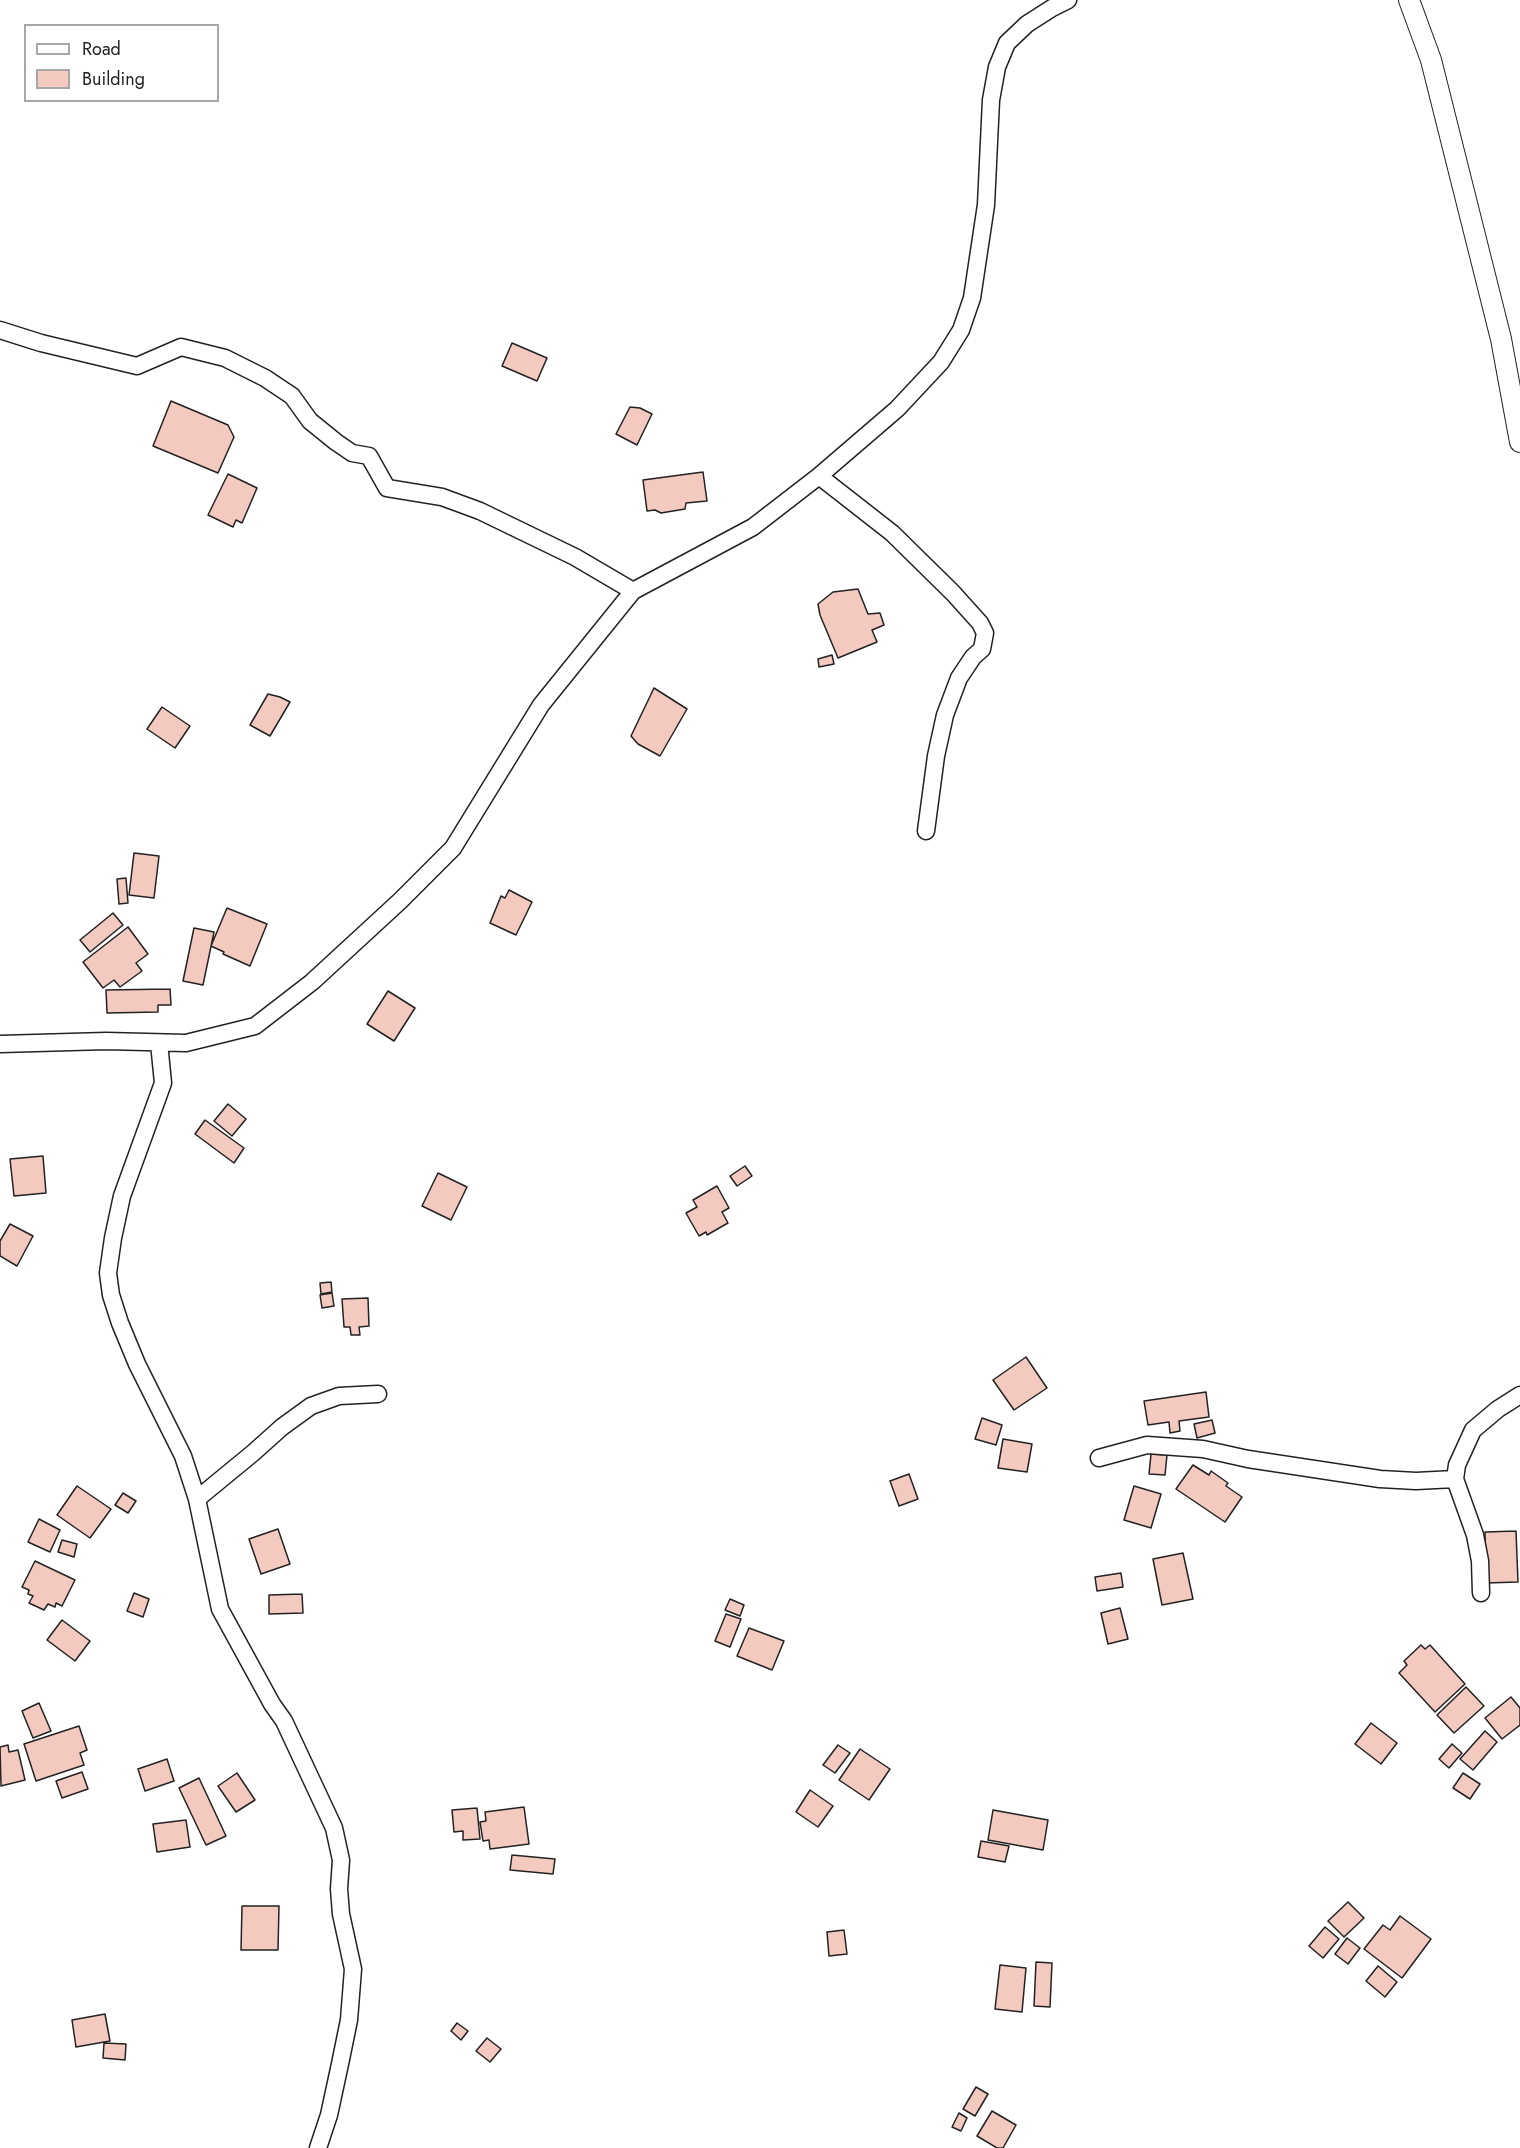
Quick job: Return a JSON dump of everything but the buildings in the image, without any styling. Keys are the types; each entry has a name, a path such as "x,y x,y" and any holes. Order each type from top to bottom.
{"street":[{"path":"0,1044 106,1041 186,1043 255,1026 312,982 400,901 453,848 541,705 633,591 753,527 819,476 897,409 941,362 962,330 972,298 986,205 991,100 997,67 1007,44 1020,31 1052,8 1068,0"},
{"path":"1409,0 1431,60 1501,339 1520,442"},
{"path":"0,330 40,343 137,366 181,347 225,358 265,378 292,396 310,422 352,453 369,456 387,488 442,497 480,511 575,557 633,591"},
{"path":"819,476 900,541 953,593 980,623 985,633 982,649 973,657 959,678 945,715 936,756 926,831"},
{"path":"159,1043 163,1083 122,1196 108,1273 111,1295 120,1323 163,1420 183,1456 197,1499 220,1609 272,1704 289,1730 334,1828 341,1860 339,1889 341,1914 353,1969 349,2020 329,2115 318,2148"},
{"path":"197,1499 253,1454 282,1426 311,1406 339,1396 378,1394"},
{"path":"1481,1593 1480,1561 1475,1535 1455,1479 1459,1458 1473,1430 1498,1409 1520,1395"},
{"path":"1099,1458 1147,1445 1203,1449 1248,1459 1380,1479 1416,1482 1455,1479"}]}
